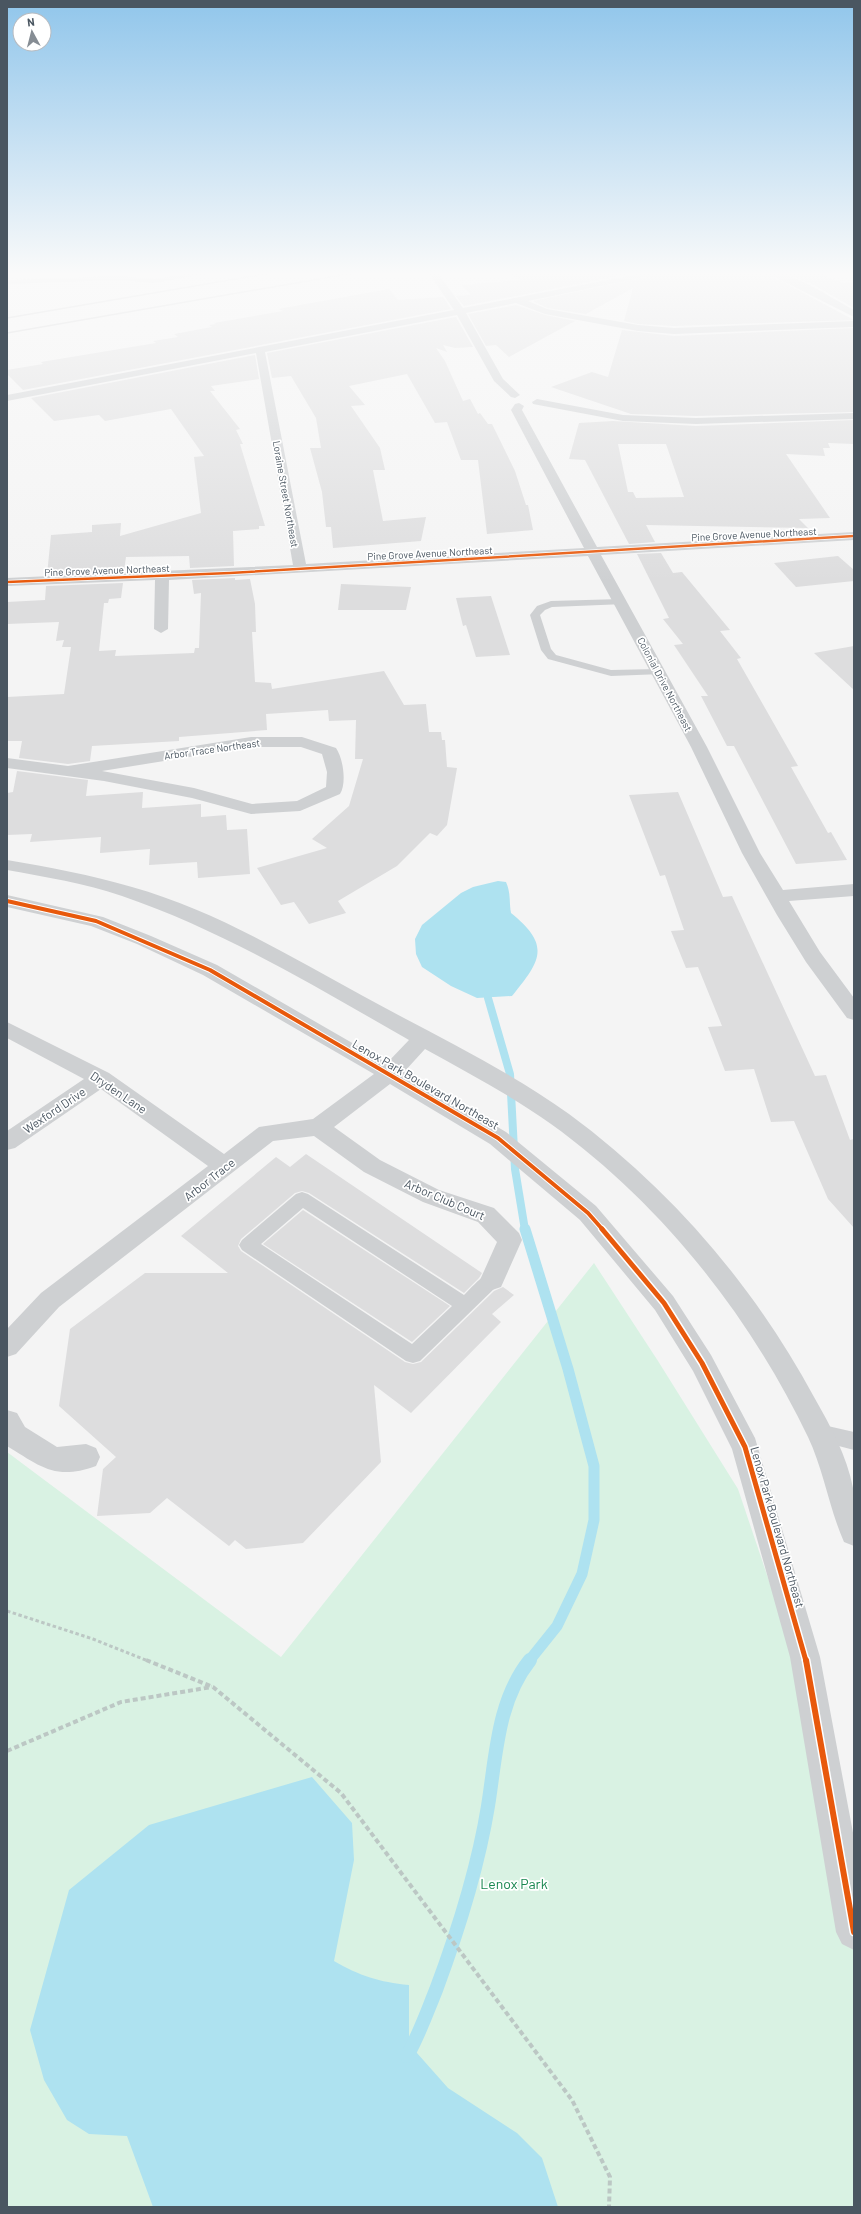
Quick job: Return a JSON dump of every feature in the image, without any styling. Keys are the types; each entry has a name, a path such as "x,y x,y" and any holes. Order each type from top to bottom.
{"street":[{"path":"7,398 124,375"},
{"name":"Loraine Street Northeast","path":"265,375 300,568"},
{"path":"496,375 499,381 525,399 623,418 696,420 854,416"},
{"name":"Colonial Drive Northeast","path":"525,399 516,410 699,747 750,853 777,896 786,915 813,957 854,1013"},
{"name":"Pine Grove Avenue Northeast","path":"7,582 162,576 854,536"},
{"path":"161,629 162,576"},
{"name":"Arbor Trace Northeast","path":"7,763 69,771 194,793 251,809 300,806 334,790 335,772 330,751 302,742 251,742 69,771"},
{"path":"7,865 58,874 127,890 179,910 248,941 541,1105 639,1183 723,1277 768,1342 819,1433 854,1532"},
{"path":"777,896 854,890"},
{"name":"Lenox Park Boulevard Northeast","path":"7,901 96,921 144,940 210,970 498,1138 588,1213 664,1303 702,1363 745,1447 805,1657 854,1932"},
{"name":"Dryden Lane","path":"7,1029 101,1078 225,1166"},
{"path":"318,1127 389,1074 423,1038"},
{"name":"Wexford Drive","path":"7,1142 101,1078"},
{"name":"Arbor Trace","path":"7,1346 50,1300 267,1133 318,1127"},
{"name":"Arbor Club Court","path":"318,1127 372,1166 431,1196 486,1215 510,1240 492,1280"},
{"path":"7,1422 15,1436 54,1460 86,1457"}],"lane":[{"path":"621,602 551,604 541,608 534,615 546,650 552,657 565,662 611,673 658,672"},
{"path":"465,1305 302,1199 248,1245 413,1355 492,1280"},
{"path":"819,1433 854,1441"}],"path":[{"path":"7,1611 93,1639 213,1686 341,1793 572,2100 610,2177 609,2207"},
{"path":"7,1751 121,1702 213,1686"}],"green space":[{"name":"Lenox Park","path":"594,1263 658,1361 738,1489 797,1664 854,1919 854,2207 7,2207 7,1452 281,1657"}],"water":[{"path":"498,881 506,882 508,886 511,913 532,935 537,945 537,954 535,963 522,984 512,996 477,998 451,986 422,967 416,954 415,939 422,925 461,893 473,887"},
{"path":"312,1777 352,1823 354,1860 334,1961 352,1971 370,1978 409,1985 409,2044 448,2088 517,2133 542,2158 558,2207 153,2207 127,2136 89,2134 67,2120 44,2080 30,2030 69,1890 149,1825"}],"building":[{"path":"8,375 101,375 23,390"},
{"path":"149,375 258,375 259,379 211,386 215,391 210,391 240,429 236,430 243,444 240,444 265,526 259,526 259,529 233,531 234,566 190,568 189,556 126,557 124,571 47,575 51,535 92,532 92,525 121,523 120,536 201,513 194,457 204,456 171,409 105,421 99,415 54,421 31,398"},
{"path":"271,375 401,375 349,386 365,405 351,406 380,448 385,470 373,470 383,521 426,517 421,541 333,548 331,527 326,527 322,492 310,448 321,448 316,418 291,376 272,378"},
{"path":"408,375 451,375 463,401 470,399 478,414 480,413 488,424 492,424 515,471 526,505 528,505 533,530 487,534 478,460 461,460 447,422 435,423"},
{"path":"583,375 603,375 608,377 609,375 854,375 854,412 696,416 631,414 551,387"},
{"path":"854,420 854,444 828,443 830,448 823,448 825,456 786,454 830,518 799,519 808,528 646,525 655,542 629,544 585,460 569,459 579,423 613,421 696,426","holes":["618,444 666,444 684,497 636,498 633,492 628,492"]},
{"path":"661,553 673,573 682,572 730,630 720,631 741,658 737,659 798,766 791,767 828,833 831,832 847,860 796,864 734,746 727,746 701,696 708,696 674,645 683,644 663,619 669,618 637,554"},
{"path":"838,556 854,570 854,581 796,587 774,563"},
{"path":"235,578 235,580 250,579 255,604 256,632 252,632 255,682 271,683 272,689 384,671 404,705 426,704 429,732 441,732 442,740 445,740 447,767 457,768 447,825 437,836 430,833 397,866 338,901 346,913 309,924 294,902 281,905 257,868 327,848 312,839 349,806 363,759 355,759 356,720 329,721 328,710 266,714 267,730 179,737 179,741 92,746 90,761 68,764 19,758 22,741 7,741 7,697 64,694 71,647 62,647 64,640 56,641 59,622 7,624 7,602 45,600 46,586 123,583 121,598 109,599 108,603 104,603 99,651 116,650 115,656 194,653 195,648 199,648 201,593 194,594 192,580"},
{"path":"341,584 411,587 406,610 338,610"},
{"path":"491,596 510,655 476,657 466,625 463,626 456,598"},
{"path":"854,646 854,690 814,653"},
{"path":"17,771 88,780 86,796 143,792 142,808 201,804 201,817 226,815 227,830 247,829 250,874 198,878 197,862 149,865 150,849 100,853 101,837 30,842 32,834 7,835 7,793 13,792"},
{"path":"678,792 723,897 732,896 815,1076 826,1075 850,1140 854,1139 854,1228 828,1199 794,1121 771,1122 754,1069 725,1071 708,1027 722,1026 698,967 686,968 671,931 684,930 665,875 660,876 629,795"},
{"path":"306,1154 482,1273 479,1278 464,1293 309,1193 302,1191 295,1193 241,1239 238,1246 241,1251 405,1362 413,1364 421,1362 494,1291 503,1287 514,1295 492,1314 501,1322 411,1413 374,1385 381,1462 303,1543 246,1549 235,1540 229,1546 167,1498 150,1513 97,1516 103,1469 116,1457 59,1406 70,1329 145,1273 228,1273 181,1236 276,1157 290,1167"},
{"path":"303,1210 450,1306 412,1342 263,1244"}],"waterway":[{"path":"488,998 510,1074 515,1169 525,1230"},
{"path":"525,1229 568,1369 594,1466 594,1520 582,1574 557,1626 529,1661"},
{"path":"407,2056 419,2032 452,1945 479,1853 488,1806 496,1749 504,1711 519,1676 530,1660"}],"cycle path":[{"path":"7,582 230,573 854,536"},
{"path":"7,901 96,921 144,940 210,970 449,1108 498,1138 588,1213 664,1303 702,1363 745,1447 805,1657 854,1932"}]}
